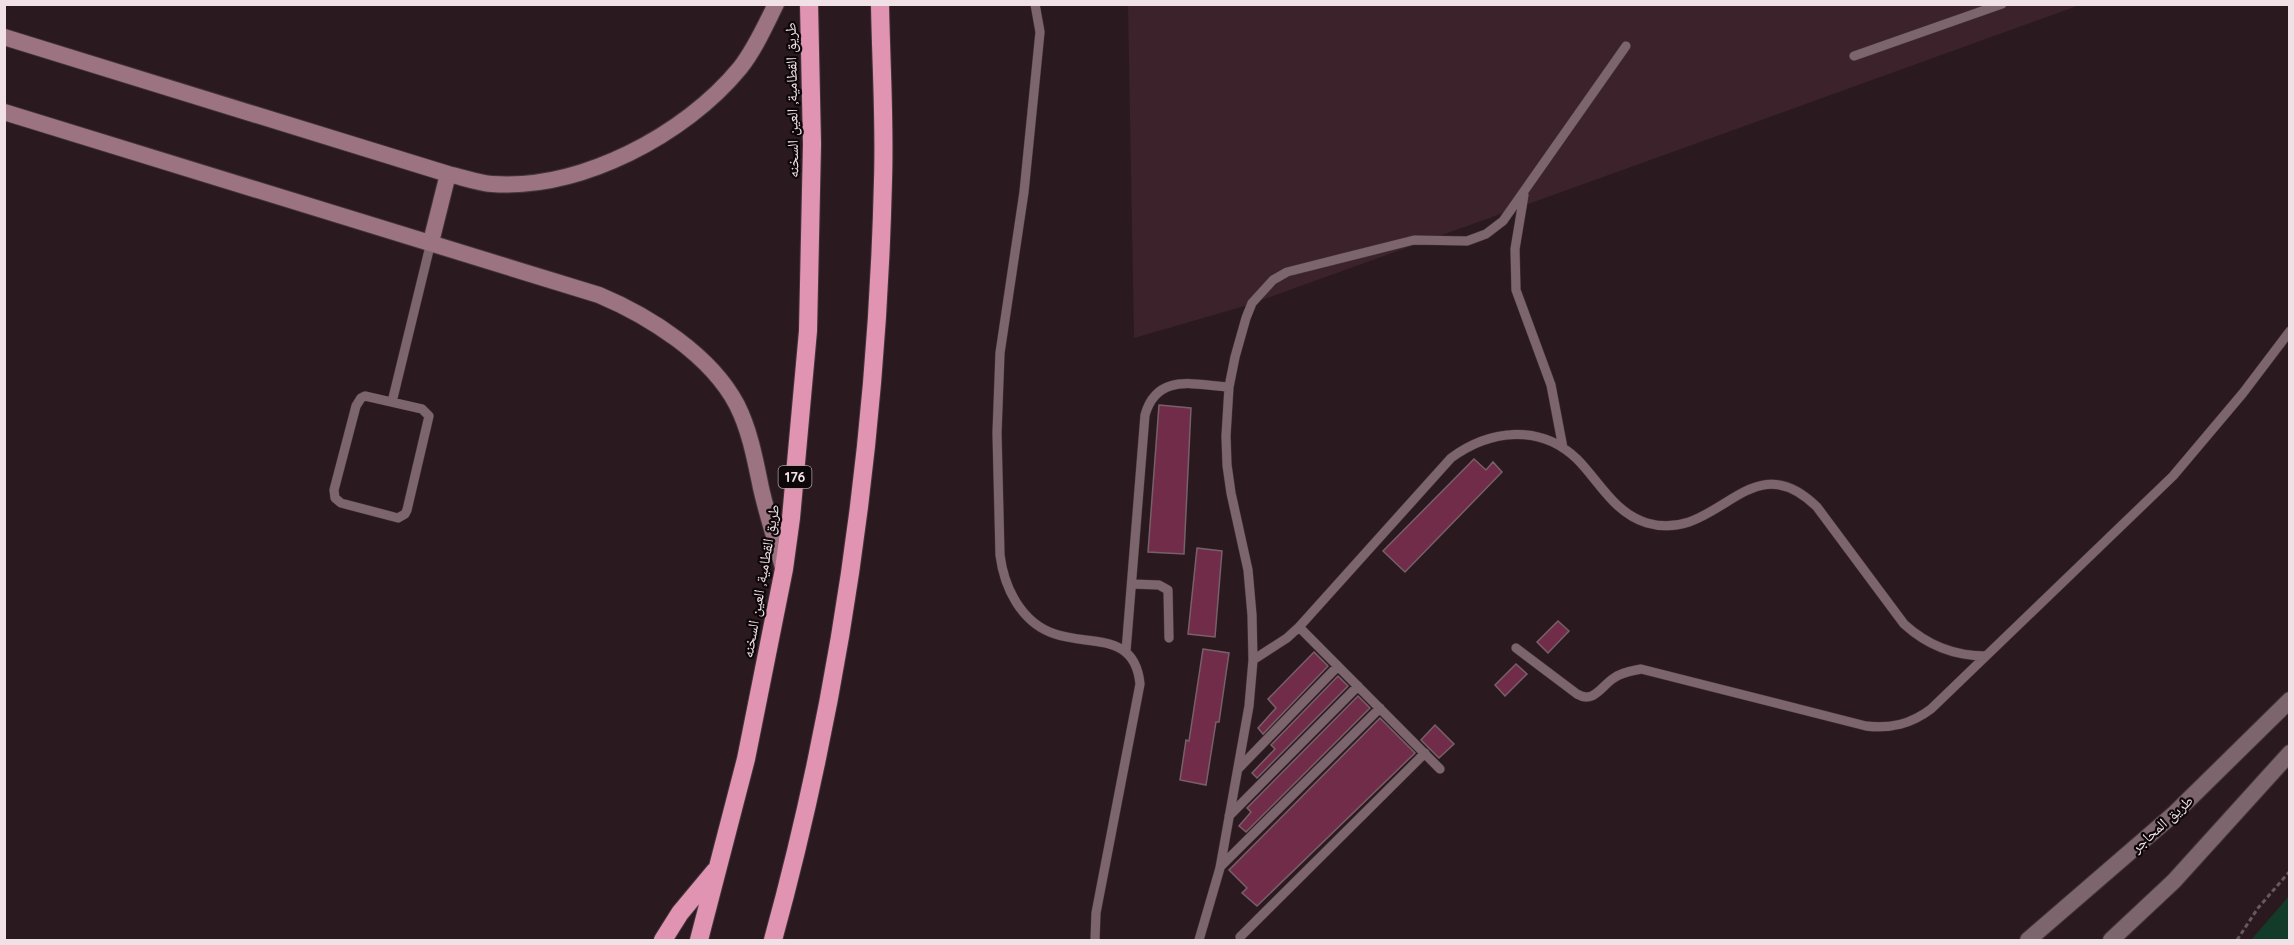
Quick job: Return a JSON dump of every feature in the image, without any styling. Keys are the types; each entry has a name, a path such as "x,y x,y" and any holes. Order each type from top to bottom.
{"highway":[{"name":"طريق القطامية, العين السخنه","path":"699,940 746,759 784,569 791,518 808,331 812,144 808,4"},
{"path":"772,940 791,875 819,755 855,545 874,368 878,297 883,179 880,4"},
{"path":"663,940 680,913 718,867"}],"main road":[{"path":"4,37 448,174 490,184 518,184 574,174 628,154 677,125 721,88 741,67 776,4"},
{"path":"4,112 599,295 645,316 686,346 721,382 736,403 746,426 784,569"},
{"path":"431,242 448,174"}],"street":[{"name":"طريق المحاجر","path":"2028,940 2175,813 2289,700"},
{"path":"2111,940 2182,873 2289,753"}],"lane":[{"path":"1035,4 1040,32 1037,66 1024,192 1005,313 998,393 997,433 1002,571 1007,587 1016,602 1039,626 1054,634 1115,645 1126,651 1136,666 1140,684 1096,913 1095,940"},
{"path":"1854,56 1980,8 2002,4"},
{"path":"1199,940 1220,868 1249,706 1253,660 1248,570 1231,493 1226,436 1229,387 1246,318 1257,297 1273,280 1287,272 1414,240 1457,242 1477,239 1486,234 1503,221 1626,46"},
{"path":"1525,190 1516,229 1514,269 1516,290 1551,385 1563,448"},
{"path":"392,402 431,242"},
{"path":"1516,648 1581,696 1591,697 1614,678 1641,669 1878,727 1901,725 1922,716 2173,476 2243,393 2289,331"},
{"path":"1126,651 1145,415 1148,404 1164,387 1174,384 1229,387"},
{"path":"365,396 370,396 392,402 422,409 429,417 407,510 398,518 341,503 334,494 358,401 365,396"},
{"path":"1253,660 1287,638 1299,627 1451,458 1480,441 1514,434 1539,438 1563,448 1576,458 1627,514 1655,525 1677,525 1698,520 1749,488 1772,485 1794,490 1807,497 1817,507 1904,624 1913,632 1948,651 1986,656"},
{"path":"1132,584 1159,585 1168,590 1169,638"},
{"path":"1299,627 1440,770"},
{"path":"1238,769 1338,666"},
{"path":"1229,816 1358,686"},
{"path":"1220,868 1380,708"},
{"path":"1240,937 1425,753"}],"path":[{"path":"2237,940 2258,908 2289,871"}],"shaded area":[{"path":"1128,5 2080,5 1248,305 1134,338"}],"green space":[{"path":"2289,896 2289,940 2251,940"}],"building":[{"path":"1159,405 1191,408 1184,554 1148,552"},
{"path":"1474,459 1486,470 1493,462 1502,472 1405,572 1383,551"},
{"path":"1197,548 1222,551 1215,637 1188,634"},
{"path":"1558,621 1569,631 1548,653 1537,642"},
{"path":"1203,649 1229,653 1219,722 1216,722 1206,785 1180,780 1186,740 1189,741"},
{"path":"1314,652 1328,666 1263,734 1258,728 1276,708 1268,699"},
{"path":"1516,664 1527,674 1505,696 1495,685"},
{"path":"1338,676 1348,686 1257,778 1252,773 1275,749 1271,745"},
{"path":"1358,696 1370,708 1246,832 1239,826 1251,812 1247,808"},
{"path":"1380,718 1415,753 1257,906 1242,893 1247,888 1229,870"},
{"path":"1435,725 1454,744 1439,758 1421,740"}]}
